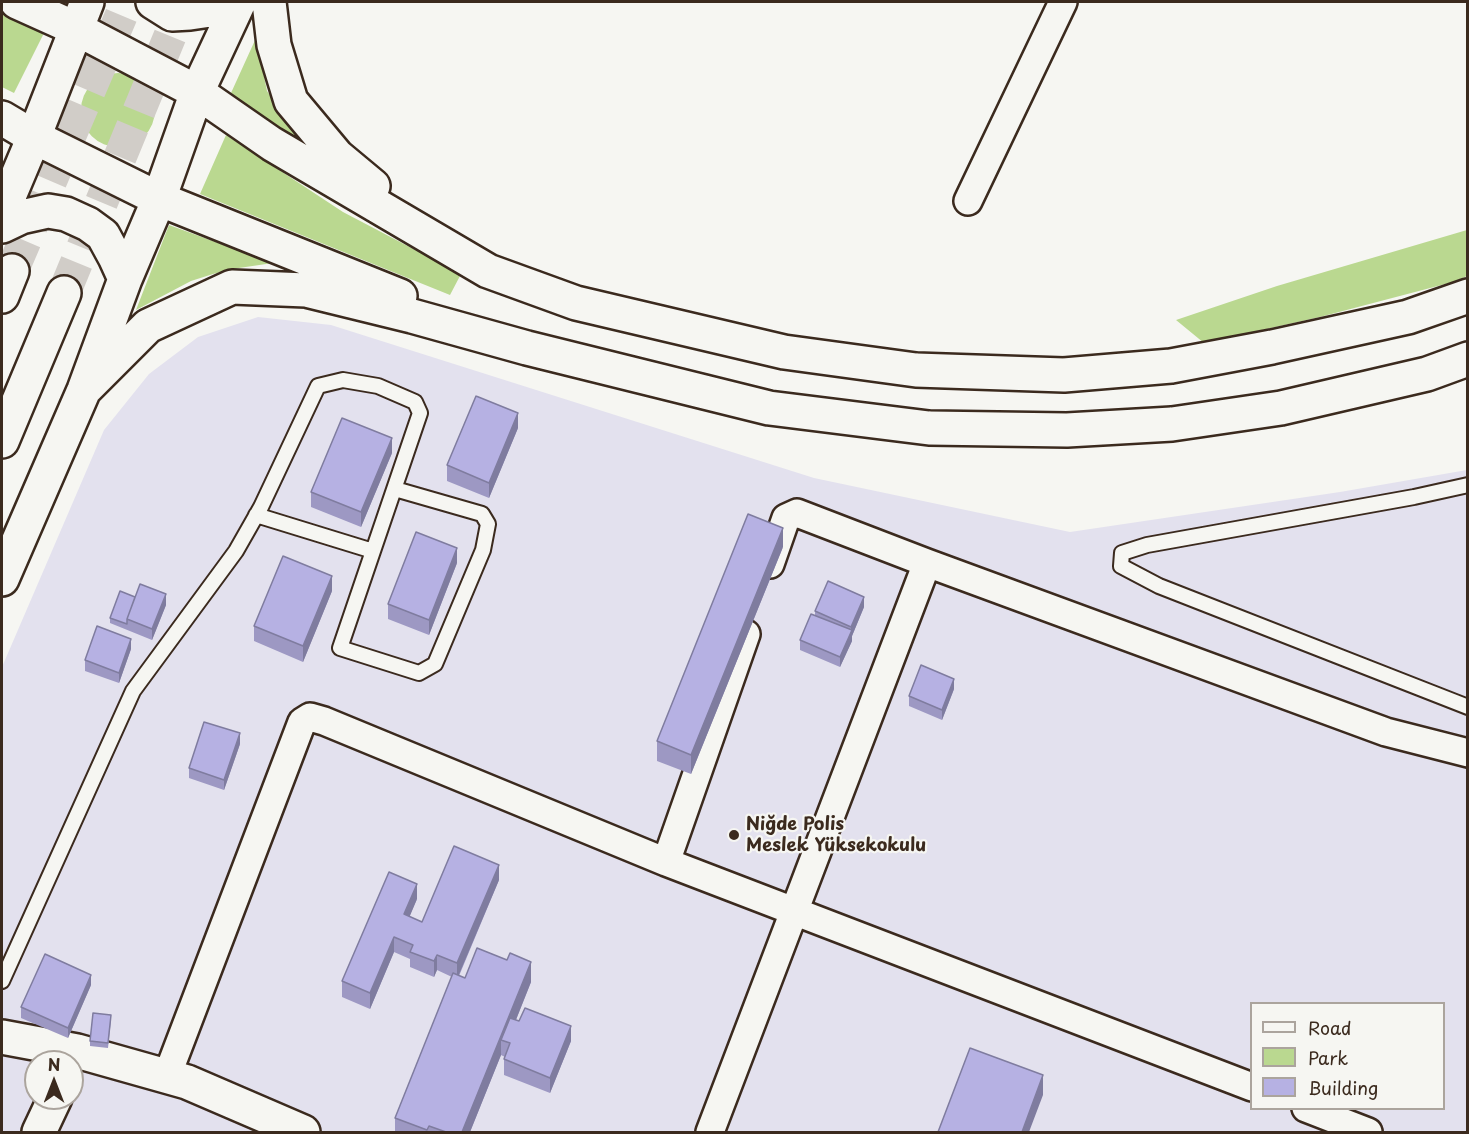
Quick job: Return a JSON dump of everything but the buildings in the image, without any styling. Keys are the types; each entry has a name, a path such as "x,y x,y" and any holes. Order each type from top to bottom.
{"main road":[{"path":"17,2 82,15 272,144 488,271 576,303 784,352 916,369 1064,375 1171,366 1272,347 1408,317 1467,296"},
{"path":"153,2 172,14 224,8 231,2"},
{"path":"2,579 84,390 124,279 159,198 197,93 239,2"},
{"path":"269,2 274,45 291,101 338,156 381,192 515,264 605,299 784,352"},
{"path":"2,213 82,15"},
{"path":"2,118 159,198 527,348"},
{"path":"2,226 21,217 48,211 66,214 88,224 103,235 124,279"},
{"path":"84,390 148,326 232,287 306,290 769,408 929,428 1067,430 1172,424 1281,408 1427,374 1467,359"},
{"path":"2,441 64,292"},
{"path":"2,1037 49,1050"},
{"path":"84,1059 187,1082 303,1132"},
{"path":"39,1132 49,1110"}],"street":[{"path":"968,201 1063,2"},
{"path":"666,862 786,518 797,513 1376,729 1467,753"},
{"path":"710,1132 927,563"},
{"path":"167,1076 302,722 310,717 666,862 1250,1088"},
{"path":"1311,1110 1368,1132"}],"lane":[{"path":"2,981 133,691 236,551 256,515 318,386 343,380 378,386 415,402 420,413 340,648 419,673 435,664 483,549 488,524 482,514 395,489"},
{"path":"1467,485 1414,497 1147,545 1122,552 1121,566 1159,586 1467,707"},
{"path":"256,515 373,551"}],"shaded area":[{"name":"Niğde Polis Meslek Yüksekokulu","path":"258,317 331,325 814,478 1070,532 1340,492 1467,470 1467,1132 2,1132 2,667 104,430 149,374 198,337"}],"green space":[{"path":"2,11 44,33 14,93 2,87"},
{"path":"256,38 267,91 308,150 231,93"},
{"path":"118,73 139,79 149,89 155,110 149,131 139,141 118,147 97,141 87,131 81,110 87,89 97,79"},
{"path":"226,135 343,212 461,274 450,295 200,194"},
{"path":"169,225 273,263 232,269 191,281 136,310"},
{"path":"1467,230 1467,276 1453,282 1320,317 1204,343 1176,320 1277,286"}],"tunnel":[{"path":"12,271 127,2"},
{"path":"64,293 184,2"}],"place":[{"name":"Niğde Polis Meslek Yüksekokulu","path":"734,835"}]}
